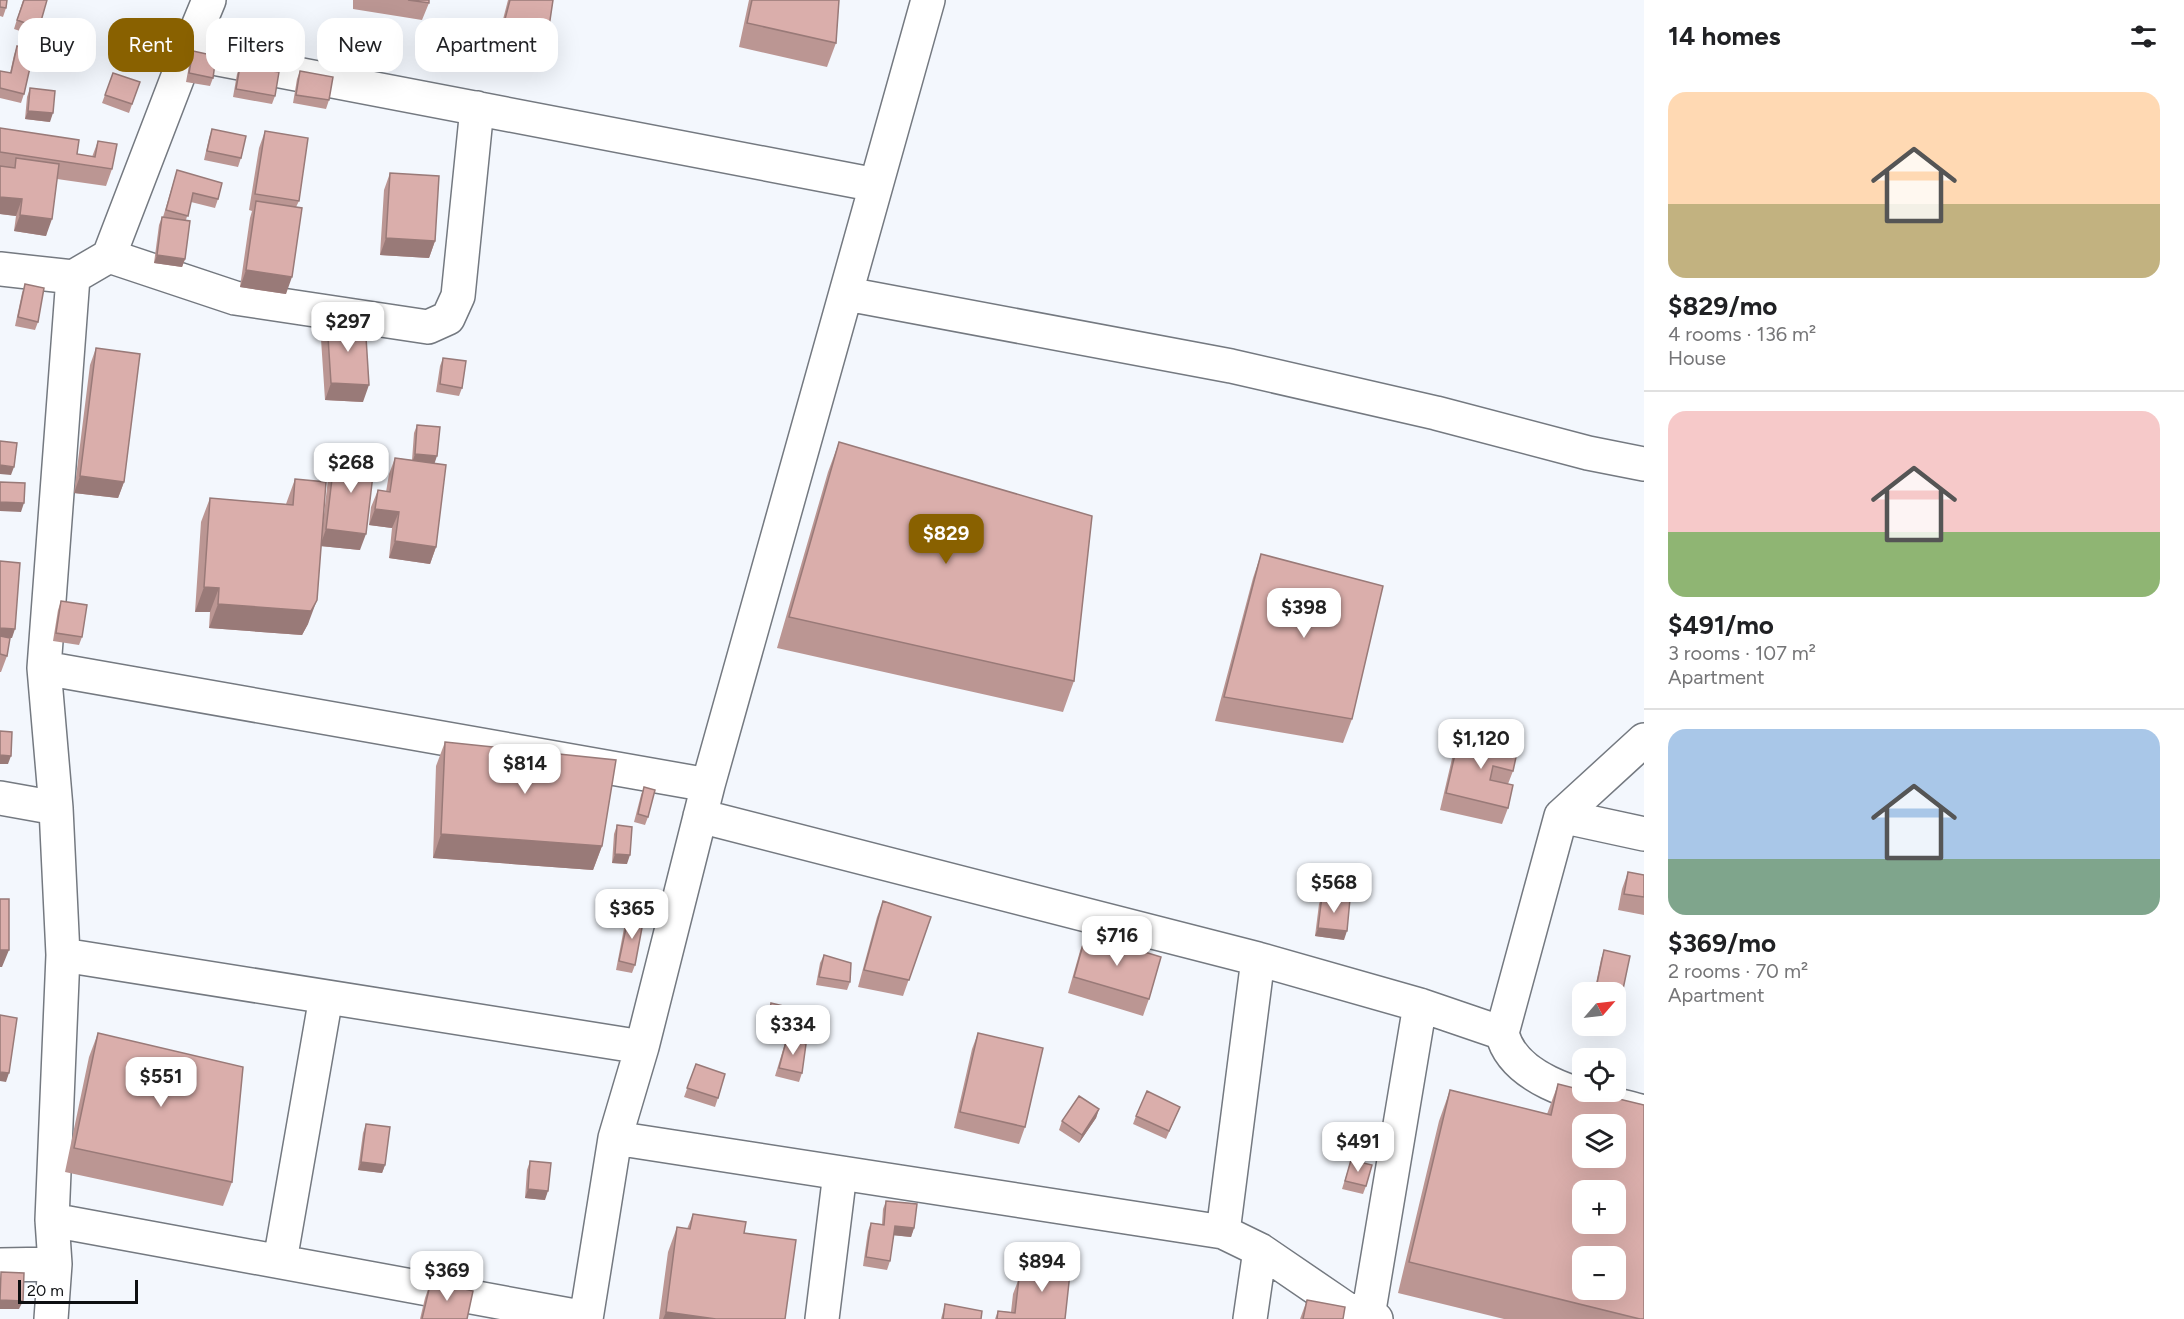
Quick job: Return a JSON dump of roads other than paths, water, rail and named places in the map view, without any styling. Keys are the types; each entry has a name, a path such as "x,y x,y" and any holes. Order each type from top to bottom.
{"street":[{"path":"194,35 209,0"},
{"path":"52,1220 586,1318 615,1138 642,1047 704,801 928,0"},
{"path":"194,55 876,185"},
{"path":"0,269 73,277 109,256 179,72"},
{"path":"109,256 236,298 428,327 448,318 458,296 477,108"},
{"path":"51,1319 55,1264 52,1220 63,955 56,808 44,669 73,277"},
{"path":"847,294 1231,366 1436,413 1578,451 1644,464"},
{"path":"44,669 704,801 1420,1005 1502,1033"},
{"path":"1644,740 1561,816 1502,1033 1505,1046 1521,1064 1544,1082 1644,1112"},
{"path":"0,798 56,808"},
{"path":"1561,816 1644,834"},
{"path":"63,955 642,1047"},
{"path":"1223,1232 1257,959"},
{"path":"280,1261 326,997"},
{"path":"615,1138 1223,1232 1260,1250 1345,1308 1372,1317 1420,1005"},
{"path":"822,1319 840,1173"},
{"path":"1250,1319 1260,1250"},
{"path":"0,1265 55,1264"}]}
